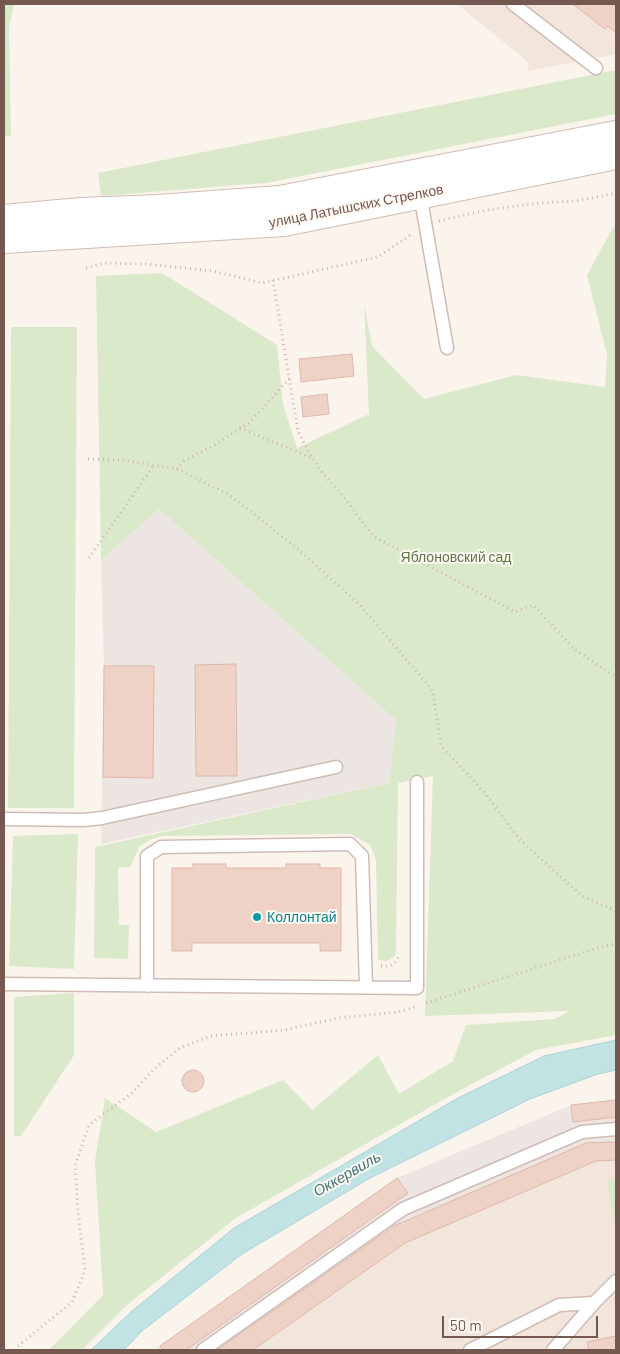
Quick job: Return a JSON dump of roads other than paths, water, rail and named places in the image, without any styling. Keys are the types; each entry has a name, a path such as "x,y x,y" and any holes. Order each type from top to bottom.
{"street":[{"name":"улица Латышских Стрелков","path":"4,219 81,212 158,209 280,200 616,135"},
{"name":"улица Латышских Стрелков","path":"4,239 284,222 616,155"}],"lane":[{"path":"513,4 596,68"},
{"path":"420,194 447,348"},
{"path":"4,819 84,820 102,818 336,766"},
{"path":"4,984 417,988 417,782"},
{"path":"147,986 147,856 161,847 350,844 362,856 366,988"},
{"path":"203,1350 403,1209 582,1132 616,1129"},
{"path":"553,1350 616,1281"},
{"path":"470,1350 559,1305 594,1303"}],"water":[{"name":"Оккервиль","path":"616,1040 616,1070 598,1074 530,1099 370,1178 242,1254 142,1331 124,1350 91,1350 132,1311 234,1228 456,1099 544,1056"}],"place":[{"name":"Коллонтай","path":"257,917"}],"park label":[{"name":"Яблоновский сад","path":"456,557"}]}
